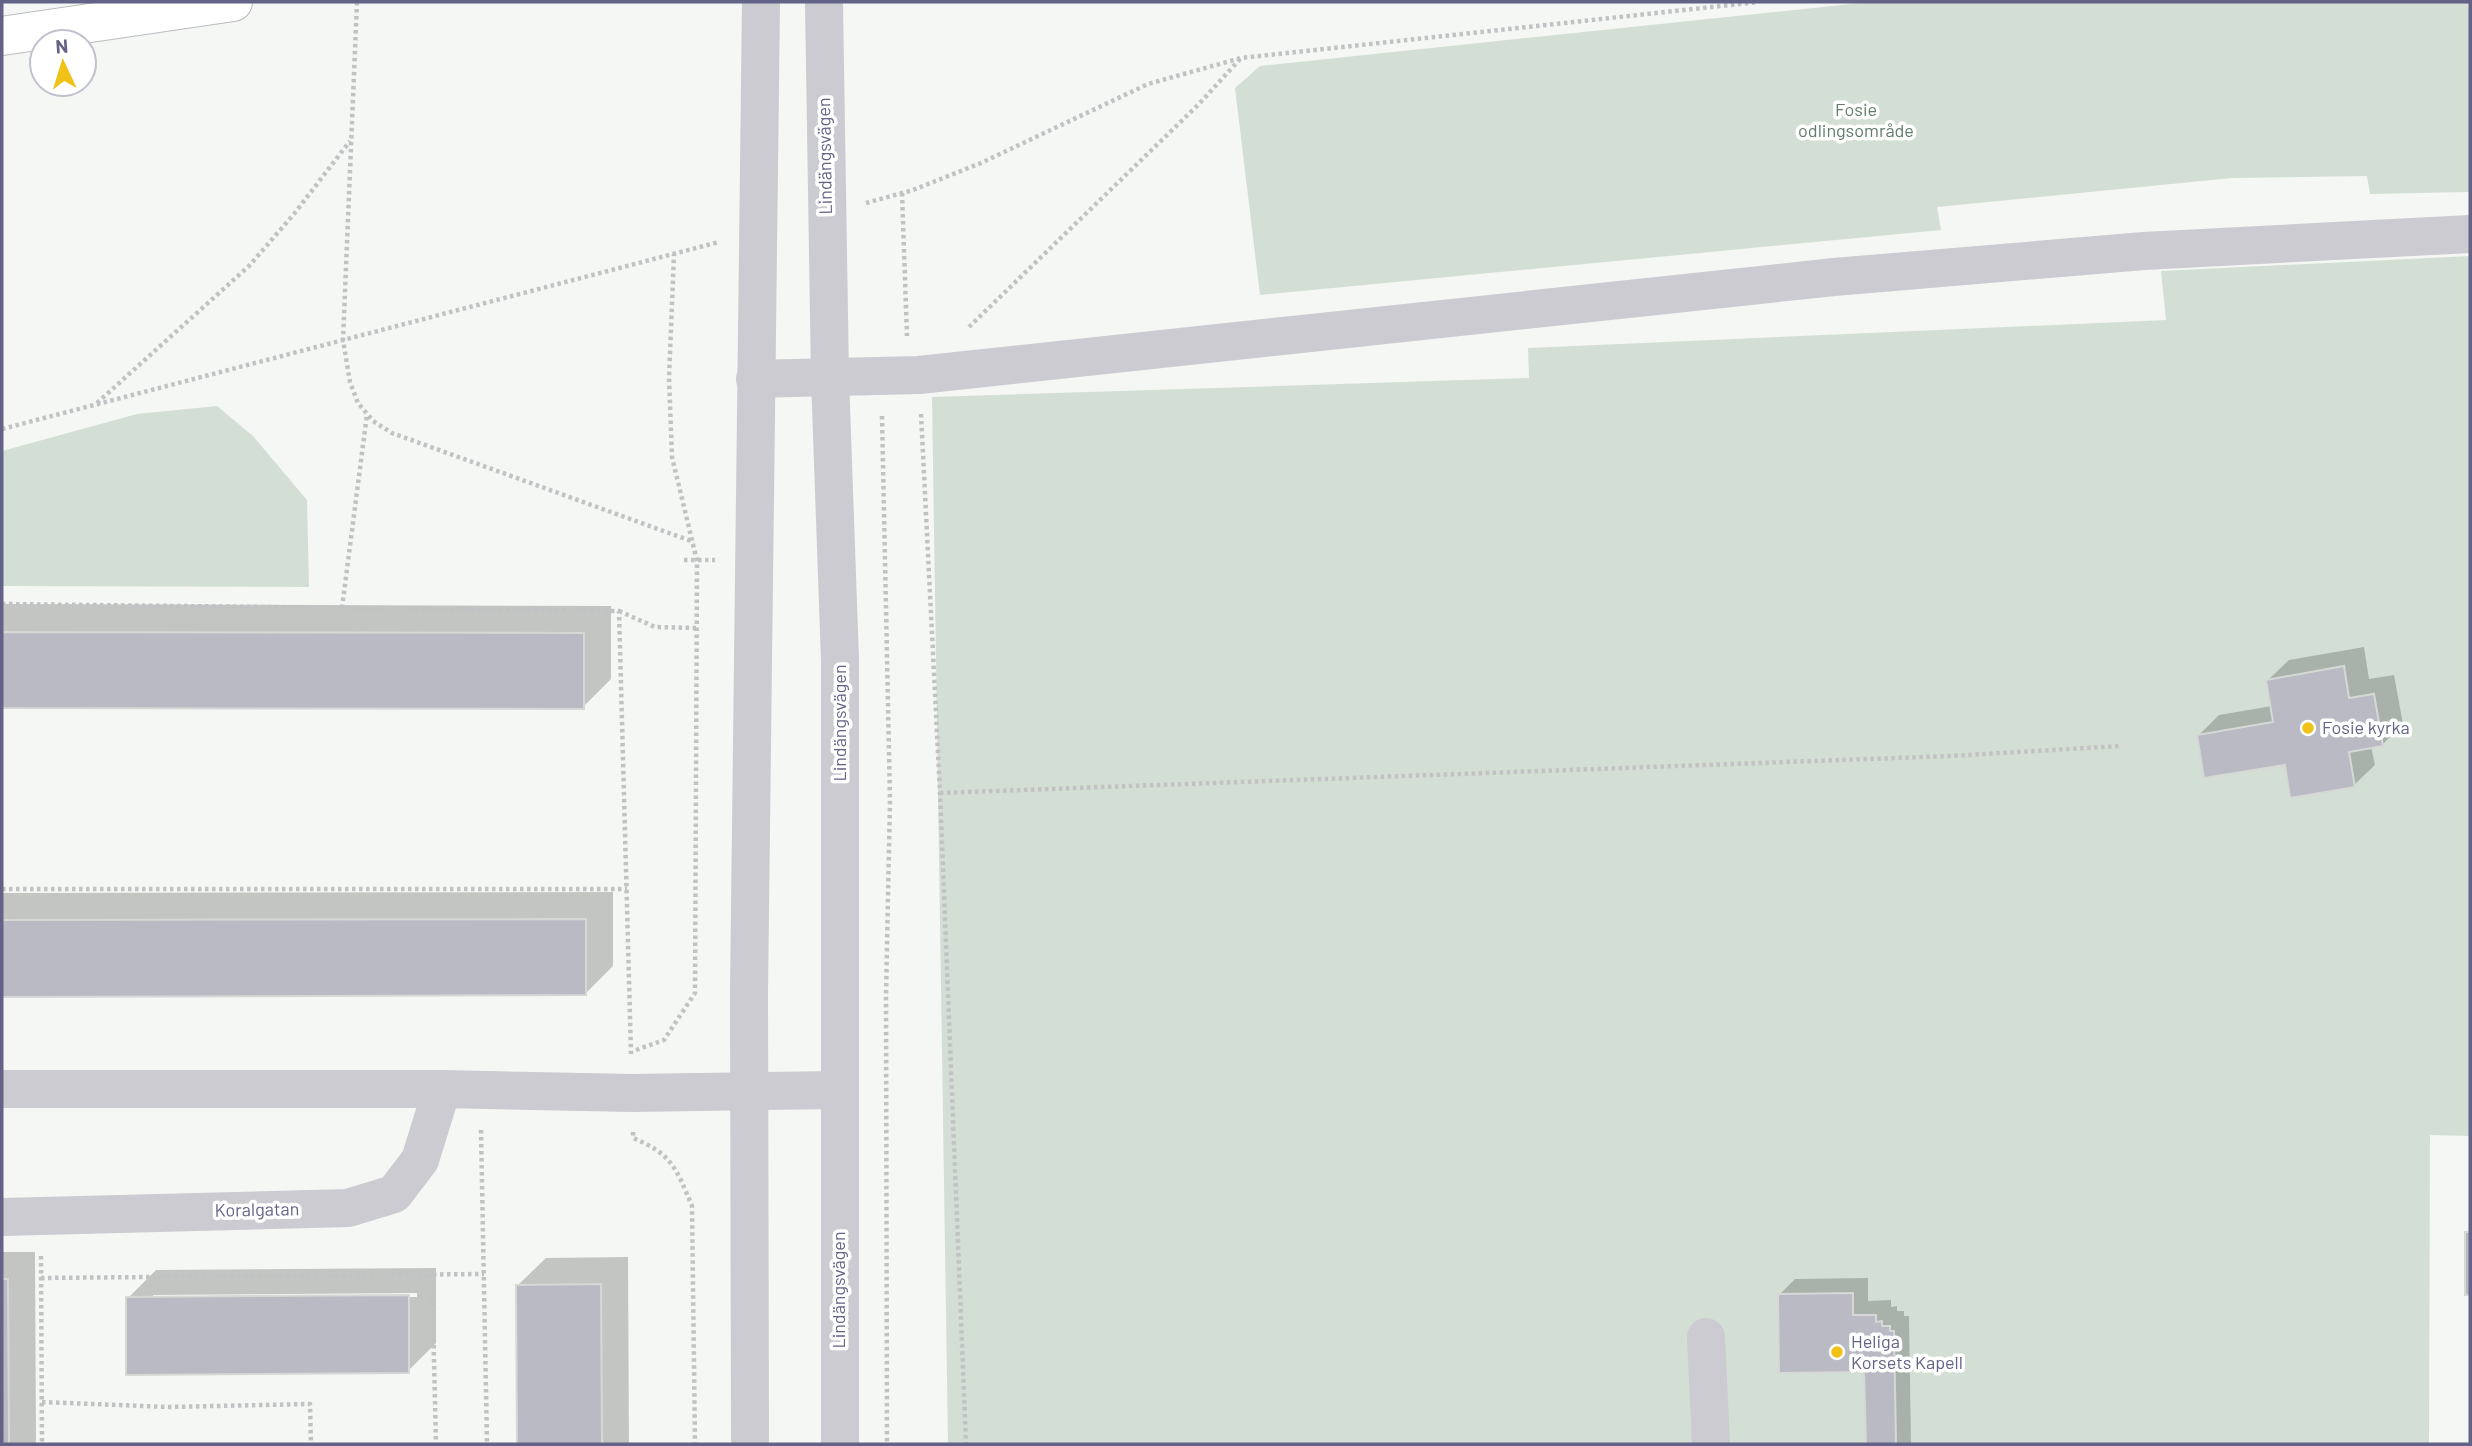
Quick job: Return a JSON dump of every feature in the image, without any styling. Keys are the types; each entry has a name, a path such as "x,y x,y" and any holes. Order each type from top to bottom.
{"highway":[{"path":"2,36 233,2"}],"street":[{"path":"750,1444 755,379 761,2"},
{"name":"Lindängsvägen","path":"824,2 830,378 840,660 840,1444"},
{"path":"755,379 919,375 1834,277 2144,251 2470,234"},
{"path":"2,1089 632,1093 839,1090"},
{"name":"Koralgatan","path":"2,1217 348,1208 394,1194 420,1160 442,1090"},
{"path":"1706,1337 1711,1444"}],"path":[{"path":"357,2 343,340 350,382 358,403 367,414 392,433 694,542"},
{"path":"863,204 902,193 981,163 1148,84 1241,58 1758,2"},
{"path":"887,1444 886,995 890,800 882,407 919,375 1199,104 1241,58"},
{"path":"96,404 248,266 294,214 351,140"},
{"path":"902,193 908,364 919,375 940,793 966,1444"},
{"path":"2,429 720,242"},
{"path":"617,1052 631,1052 664,1040 695,993 697,561 671,457 669,378 674,254"},
{"path":"342,608 367,414"},
{"path":"684,560 720,561"},
{"path":"2,604 619,611 655,627 696,628"},
{"path":"619,611 633,1138 660,1149 678,1173 692,1206 695,1444"},
{"path":"940,793 1950,756 2120,746"},
{"path":"2,889 628,889"},
{"path":"481,1090 486,1444"},
{"path":"41,1216 42,1444"},
{"path":"41,1278 484,1274"},
{"path":"432,1275 436,1444"},
{"path":"42,1402 167,1406 310,1404 311,1444"}],"green space":[{"name":"Fosie odlingsområde","path":"1870,2 2470,2 2470,192 2370,194 2367,176 2232,178 1937,207 1941,230 1260,295 1235,88 1260,66"},
{"path":"2470,256 2470,1136 2430,1135 2429,1444 948,1444 932,397 1529,378 1528,348 2166,320 2161,271"},
{"path":"217,406 253,436 307,500 309,587 2,586 2,451 137,414"}],"building":[{"path":"2,632 584,633 584,709 2,708"},
{"name":"Fosie kyrka","path":"2344,666 2349,698 2374,694 2383,746 2349,752 2355,787 2290,798 2285,765 2204,778 2197,735 2273,722 2266,680"},
{"path":"586,919 586,995 2,997 2,920"},
{"path":"2465,1232 2470,1232 2470,1295 2465,1295"},
{"path":"2,1279 8,1279 9,1444 2,1444"},
{"path":"601,1284 602,1444 517,1444 516,1285"},
{"name":"Heliga Korsets Kapell","path":"1853,1293 1853,1315 1876,1315 1876,1322 1882,1321 1882,1326 1890,1326 1890,1331 1894,1331 1896,1444 1866,1444 1864,1372 1779,1373 1778,1294"},
{"path":"409,1295 409,1373 126,1375 126,1297"}],"place":[{"name":"Fosie kyrka","path":"2308,728"},
{"name":"Heliga Korsets Kapell","path":"1837,1352"}]}
